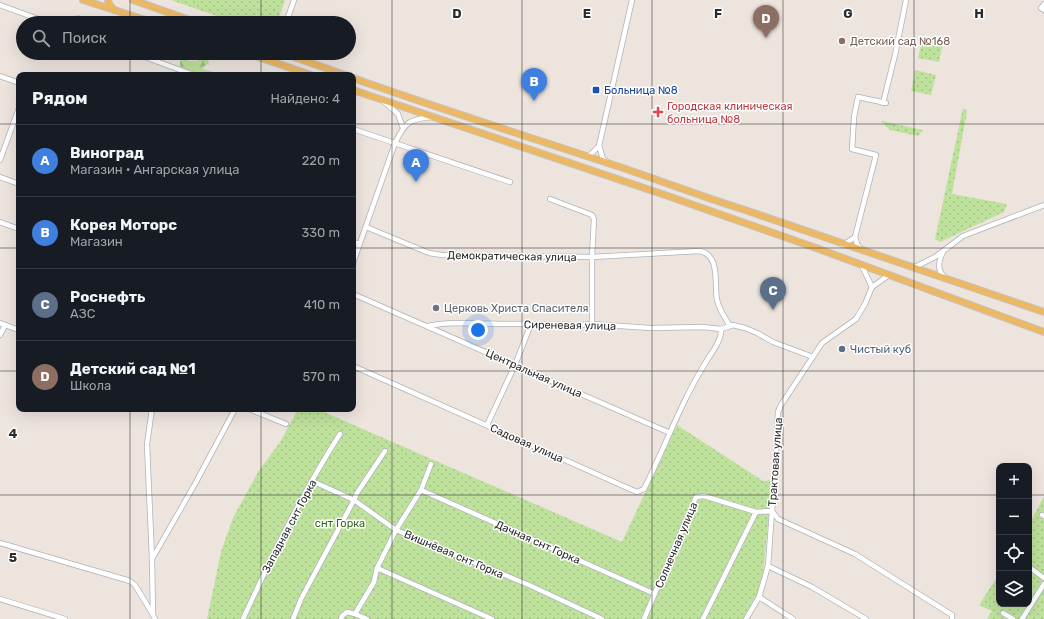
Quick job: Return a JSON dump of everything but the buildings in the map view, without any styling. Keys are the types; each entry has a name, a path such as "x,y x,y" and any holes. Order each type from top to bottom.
{"main road":[{"path":"85,1 95,3 100,0"},
{"path":"108,0 111,7 118,12"},
{"path":"133,0 178,16"},
{"path":"85,1 131,16"},
{"path":"267,60 302,72"},
{"path":"302,60 336,72"},
{"path":"356,79 1044,312"},
{"path":"356,91 665,195 816,248 1044,332"},
{"path":"1023,305 1044,317"}],"street":[{"path":"288,16 294,0"},
{"path":"608,164 603,159 599,146 632,0"},
{"path":"862,251 854,237 876,155 852,149 855,110 858,97 884,103 906,0"},
{"path":"1044,4 1041,8 1044,10"},
{"path":"0,5 30,16"},
{"path":"153,60 186,72"},
{"path":"0,76 16,82"},
{"path":"381,99 398,114 403,128"},
{"path":"0,160 16,116"},
{"path":"356,254 395,144 403,128 407,123 412,121 434,117"},
{"path":"356,130 510,182"},
{"path":"584,156 591,154 599,146"},
{"path":"0,178 16,183"},
{"path":"550,199 592,215 594,219 592,257"},
{"path":"913,268 944,251 963,236 1044,205"},
{"path":"0,222 16,228"},
{"name":"Демократическая улица","path":"366,227 429,253 442,255 592,257 636,256 699,251 710,257 713,262 717,299 730,326"},
{"path":"843,245 854,237"},
{"path":"944,251 939,261 939,269 946,280"},
{"name":"Демократическая улица","path":"592,257 592,324"},
{"path":"862,266 872,286 889,275"},
{"name":"Трактовая улица","path":"746,619 759,597 768,566 775,477 778,412 781,404 822,343 856,319 866,304 872,286"},
{"name":"Центральная улица","path":"356,295 670,433"},
{"name":"Сиреневая улица","path":"427,326 454,323 592,324 650,328 702,327 721,329 730,326"},
{"path":"1,333 3,324 16,329"},
{"path":"487,425 515,365 531,324"},
{"path":"730,326 736,325 745,328 773,342 813,357"},
{"name":"Садовая улица","path":"356,367 637,492 644,489 694,382 720,338 721,329"},
{"path":"152,412 147,444 154,617"},
{"path":"152,559 195,484 233,412"},
{"path":"256,412 286,424"},
{"name":"Западная снт Горка","path":"243,619 285,532 312,481 340,434"},
{"path":"293,619 301,599 357,493 385,452"},
{"path":"355,614 374,582 377,568 396,530 421,490 431,464"},
{"name":"Вишнёвая снт Горка","path":"312,481 354,500 396,530 529,585 602,619"},
{"name":"Дачная снт Горка","path":"421,490 656,594"},
{"name":"Солнечная улица","path":"644,619 656,594 696,497 704,496 756,512 772,511"},
{"path":"772,511 778,519 855,554 952,615 952,619"},
{"path":"703,619 756,512"},
{"path":"0,543 130,582 135,585 154,617"},
{"path":"768,566 812,587 866,619"},
{"path":"377,568 492,619"},
{"path":"1032,569 1044,578"},
{"path":"1022,619 1044,584"},
{"path":"759,597 793,619"},
{"path":"0,599 65,619"},
{"path":"341,619 342,616 348,612 367,619"},
{"path":"1003,613 1013,619"}],"green space":[{"path":"171,0 285,0 279,16 217,16"},
{"path":"923,38 943,42 939,62 918,58"},
{"path":"180,60 208,60 209,63 203,67 203,69 213,72 194,72 181,68"},
{"path":"915,70 936,75 931,95 911,91"},
{"path":"963,108 967,111 952,194 1007,204 1004,212 940,242 935,239"},
{"path":"881,121 923,130 918,136 890,130"},
{"name":"снт Горка","path":"296,412 324,412 622,542 677,425 763,481 772,480 761,596 750,619 207,619 221,552 233,518 258,472 280,442"},
{"path":"1044,496 1044,619 987,619 992,611 979,605 996,579 996,607 1032,607 1032,519"}],"place":[{"name":"Детский сад №1","path":"766,38"},
{"name":"Детский сад №168","path":"842,41"},
{"name":"Больница №8","path":"596,90"},
{"name":"Корея Моторс","path":"534,101"},
{"name":"Городская клиническая больница №8","path":"658,112"},
{"name":"Виноград","path":"416,182"},
{"name":"Церковь Христа Спасителя","path":"436,308"},
{"name":"Роснефть","path":"773,310"},
{"name":"Чистый куб","path":"842,349"}]}
